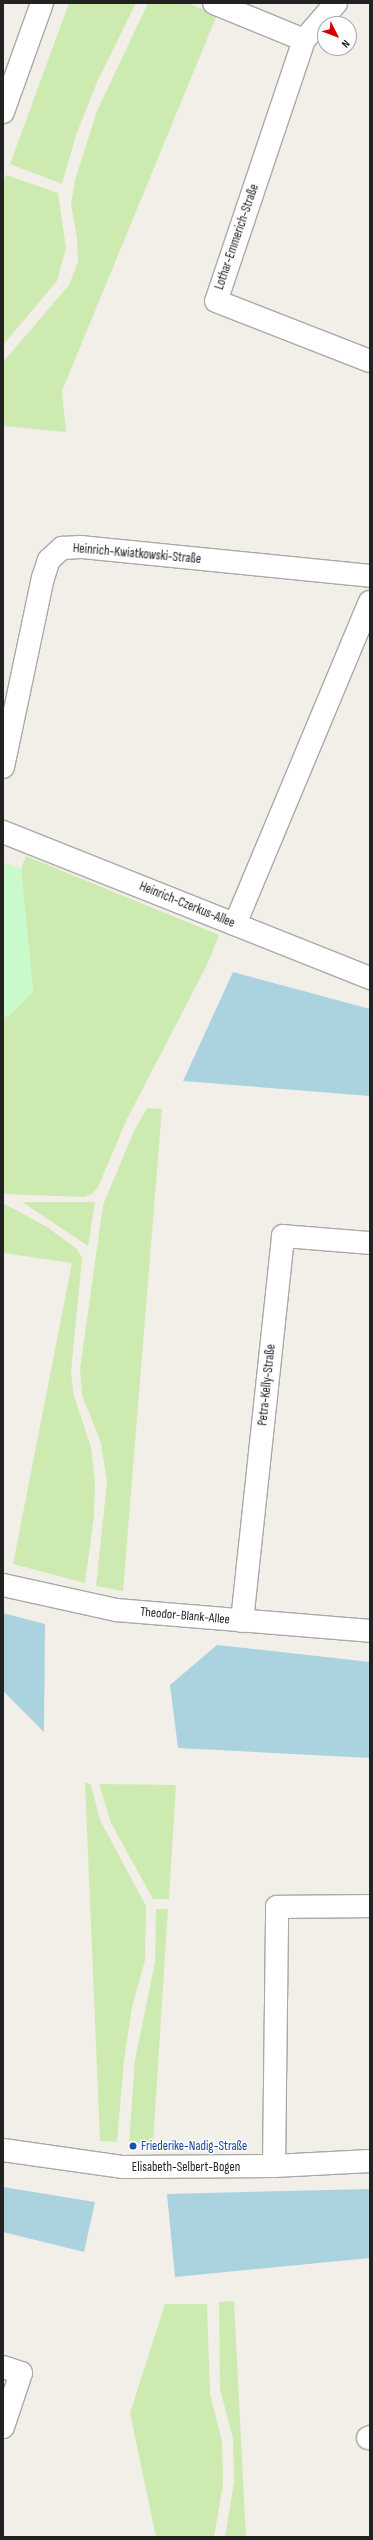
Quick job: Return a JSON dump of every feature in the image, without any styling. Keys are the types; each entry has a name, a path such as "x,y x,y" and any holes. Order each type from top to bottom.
{"street":[{"path":"3,112 42,3"},
{"path":"214,3 304,40"},
{"name":"Lothar-Emmerich-Straße","path":"336,3 304,40 216,300 370,361"},
{"name":"Heinrich-Kwiatkowski-Straße","path":"3,768 43,578 49,560 62,548 81,547 370,576"},
{"path":"235,924 370,602"},
{"name":"Heinrich-Czerkus-Allee","path":"3,832 370,978"},
{"name":"Petra-Kelly-Straße","path":"242,1620 282,1236 370,1243"},
{"name":"Theodor-Blank-Allee","path":"3,1585 116,1610 370,1631"},
{"path":"274,2166 277,1906 370,1906"},
{"name":"Elisabeth-Selbert-Bogen","path":"3,2150 122,2167 274,2166 370,2161"},
{"path":"3,2367 21,2373 3,2427"}],"green space":[{"path":"69,3 136,3 98,80 76,135 62,184 10,164"},
{"path":"148,3 187,3 217,15 62,391 66,432 3,426 3,362 69,285 78,262 77,238 71,204 75,180 97,111"},
{"path":"6,175 58,193 66,248 57,281 3,345 3,182"},
{"path":"26,856 219,935 207,965 127,1119 98,1187 92,1194 84,1197 3,1194 3,1018 11,1014 33,991 21,869"},
{"path":"3,862 21,869 33,991 11,1014 3,1018"},
{"path":"147,1108 162,1109 123,1591 96,1586 107,1482 101,1443 82,1395 80,1369 103,1205 134,1131"},
{"path":"22,1202 95,1202 88,1246"},
{"path":"3,1203 47,1227 77,1249 82,1258 71,1373 74,1396 91,1447 95,1481 94,1516 85,1583 13,1564 72,1263 3,1253"},
{"path":"85,1782 91,1785 100,1820 146,1906 145,1960 132,2007 124,2061 117,2142 100,2141"},
{"path":"99,1784 176,1785 169,1899 153,1899 111,1823"},
{"path":"156,1909 168,1909 153,2144 129,2143 135,2060 155,1962"},
{"path":"234,2301 246,2537 225,2537 234,2482 233,2439 220,2389 219,2302"},
{"path":"165,2304 207,2304 210,2394 222,2441 223,2484 214,2537 156,2537 130,2413"}],"water":[{"path":"233,972 370,1009 370,1096 183,1081"},
{"path":"3,1613 45,1624 44,1732 3,1691"},
{"path":"217,1645 370,1662 370,1758 178,1748 170,1685"},
{"path":"3,2187 95,2202 84,2252 3,2232"},
{"path":"370,2189 370,2258 175,2277 167,2194"}],"place":[{"name":"Friederike-Nadig-Straße","path":"133,2146"}]}
